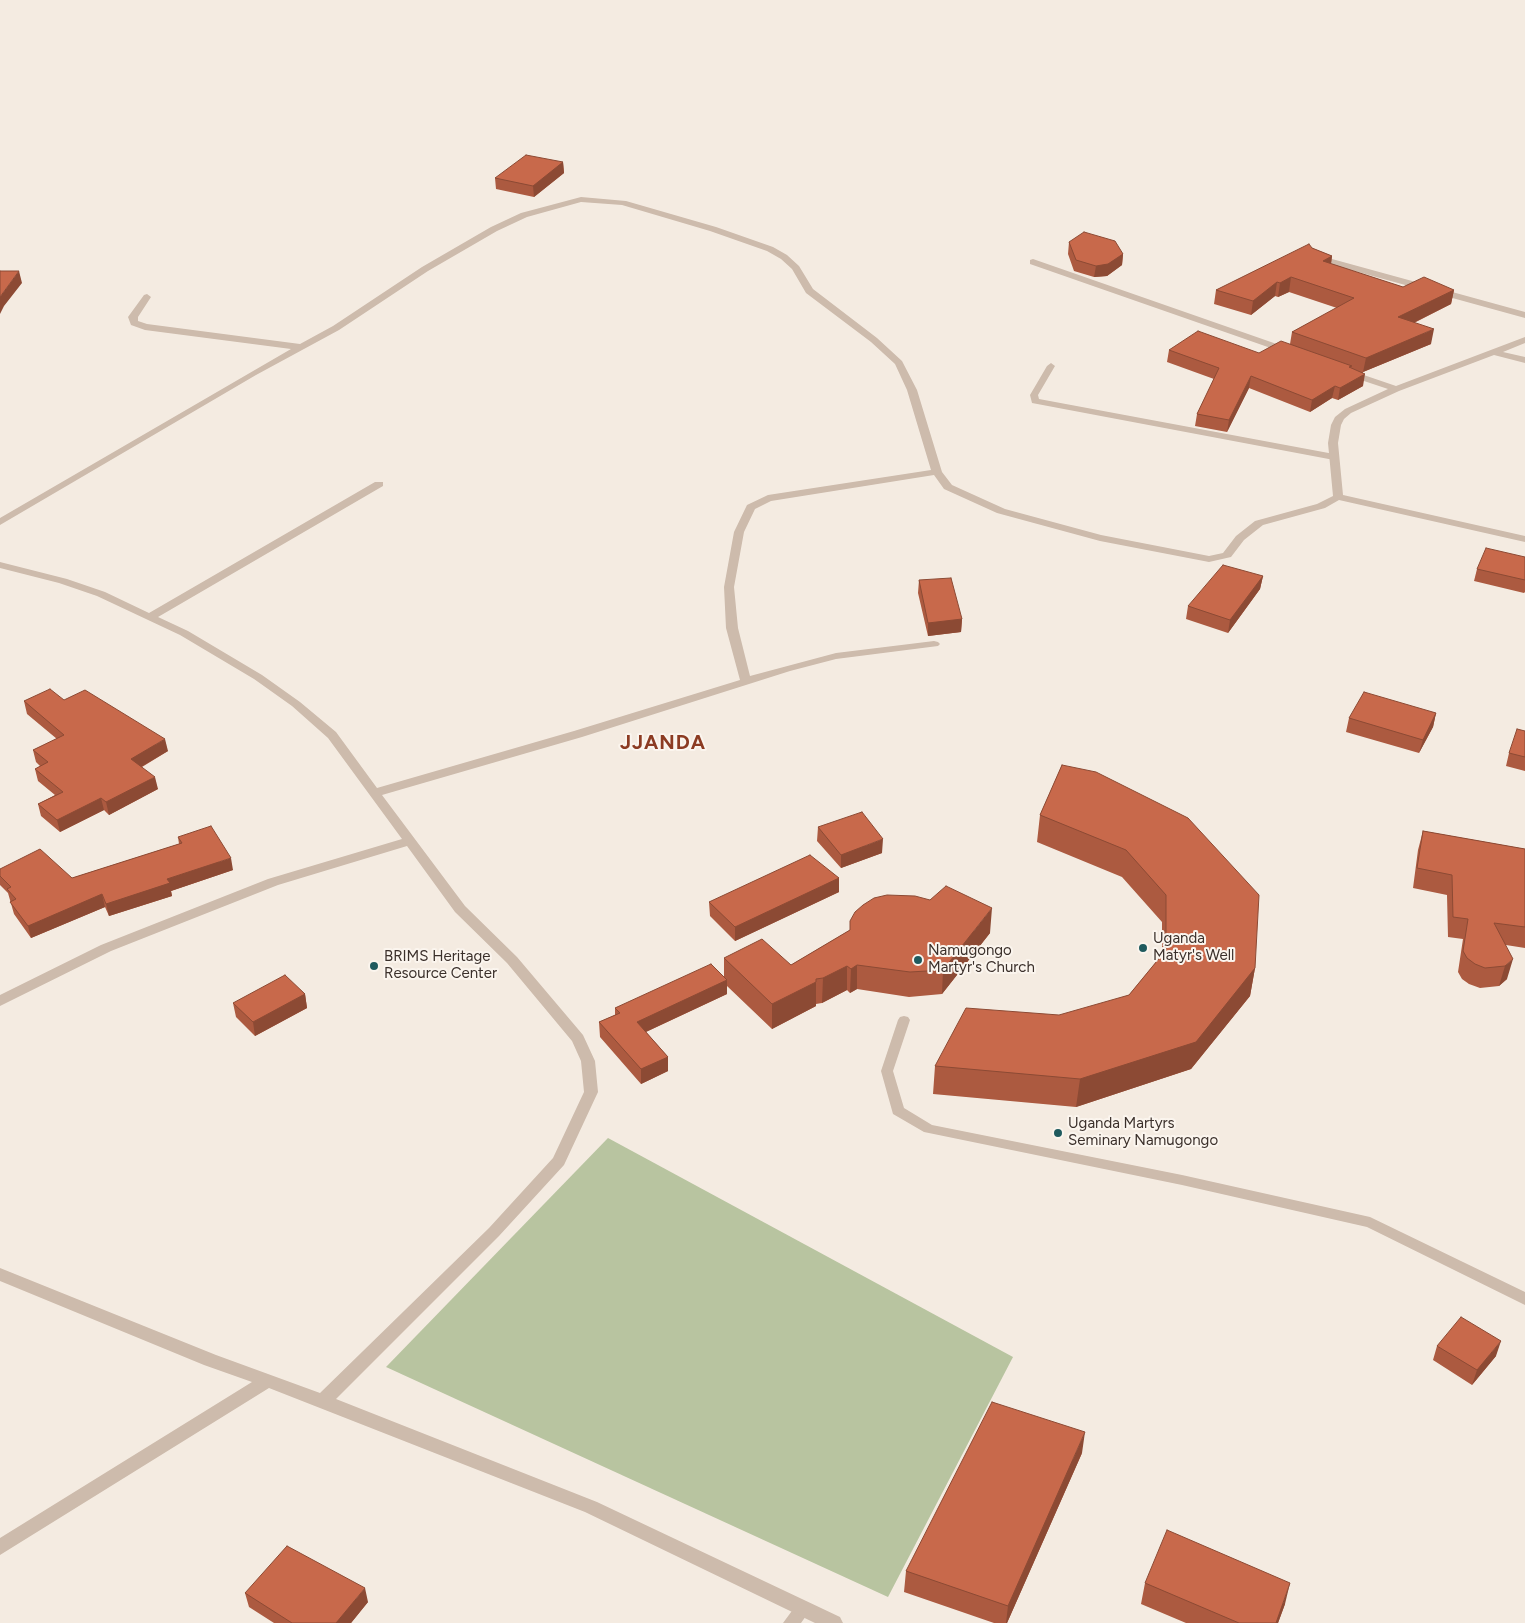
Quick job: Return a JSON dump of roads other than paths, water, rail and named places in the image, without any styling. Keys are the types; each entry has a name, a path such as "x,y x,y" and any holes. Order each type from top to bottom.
{"street":[{"path":"0,522 336,328 425,270 494,229 524,215 581,199 623,203 713,229 770,249 784,257 796,268 809,291 874,340 899,363 912,390 937,472 948,487 1001,511 1100,538 1209,559 1227,555 1240,538 1259,523 1321,506 1338,497 1525,538"},
{"path":"1033,262 1294,354"},
{"path":"1332,262 1525,315"},
{"path":"147,297 133,317 134,323 144,327 301,347"},
{"path":"1338,497 1333,443 1336,425 1340,418 1348,411 1396,389 1525,340"},
{"path":"1494,352 1525,360"},
{"path":"1340,370 1396,389"},
{"path":"746,682 732,628 729,587 739,532 751,507 768,498 937,472"},
{"path":"149,616 380,484"},
{"path":"0,565 63,581 101,594 149,616 184,633 258,677 296,704 332,735 460,909 512,960 578,1039 588,1061 591,1092 559,1161 494,1232 323,1401"},
{"path":"374,793 578,734 786,669 836,656 934,644"},
{"path":"0,1001 106,948 264,886 409,841"},
{"path":"0,1274 210,1360 323,1401 591,1507 834,1623"},
{"path":"0,1547 267,1381"}],"lane":[{"path":"1051,366 1034,395 1034,401 1334,457"},
{"path":"904,1020 887,1071 898,1111 929,1129 1172,1178 1370,1222 1525,1299"},
{"path":"790,1623 803,1609"}],"place":[{"name":"Uganda Matyr's Well","path":"1143,948"},
{"name":"Namugongo Martyr's Church","path":"918,960"},
{"name":"BRIMS Heritage Resource Center","path":"374,966"},
{"name":"Uganda Martyrs Seminary Namugongo","path":"1058,1133"}],"district":[{"name":"JJANDA","path":"663,743"}]}
